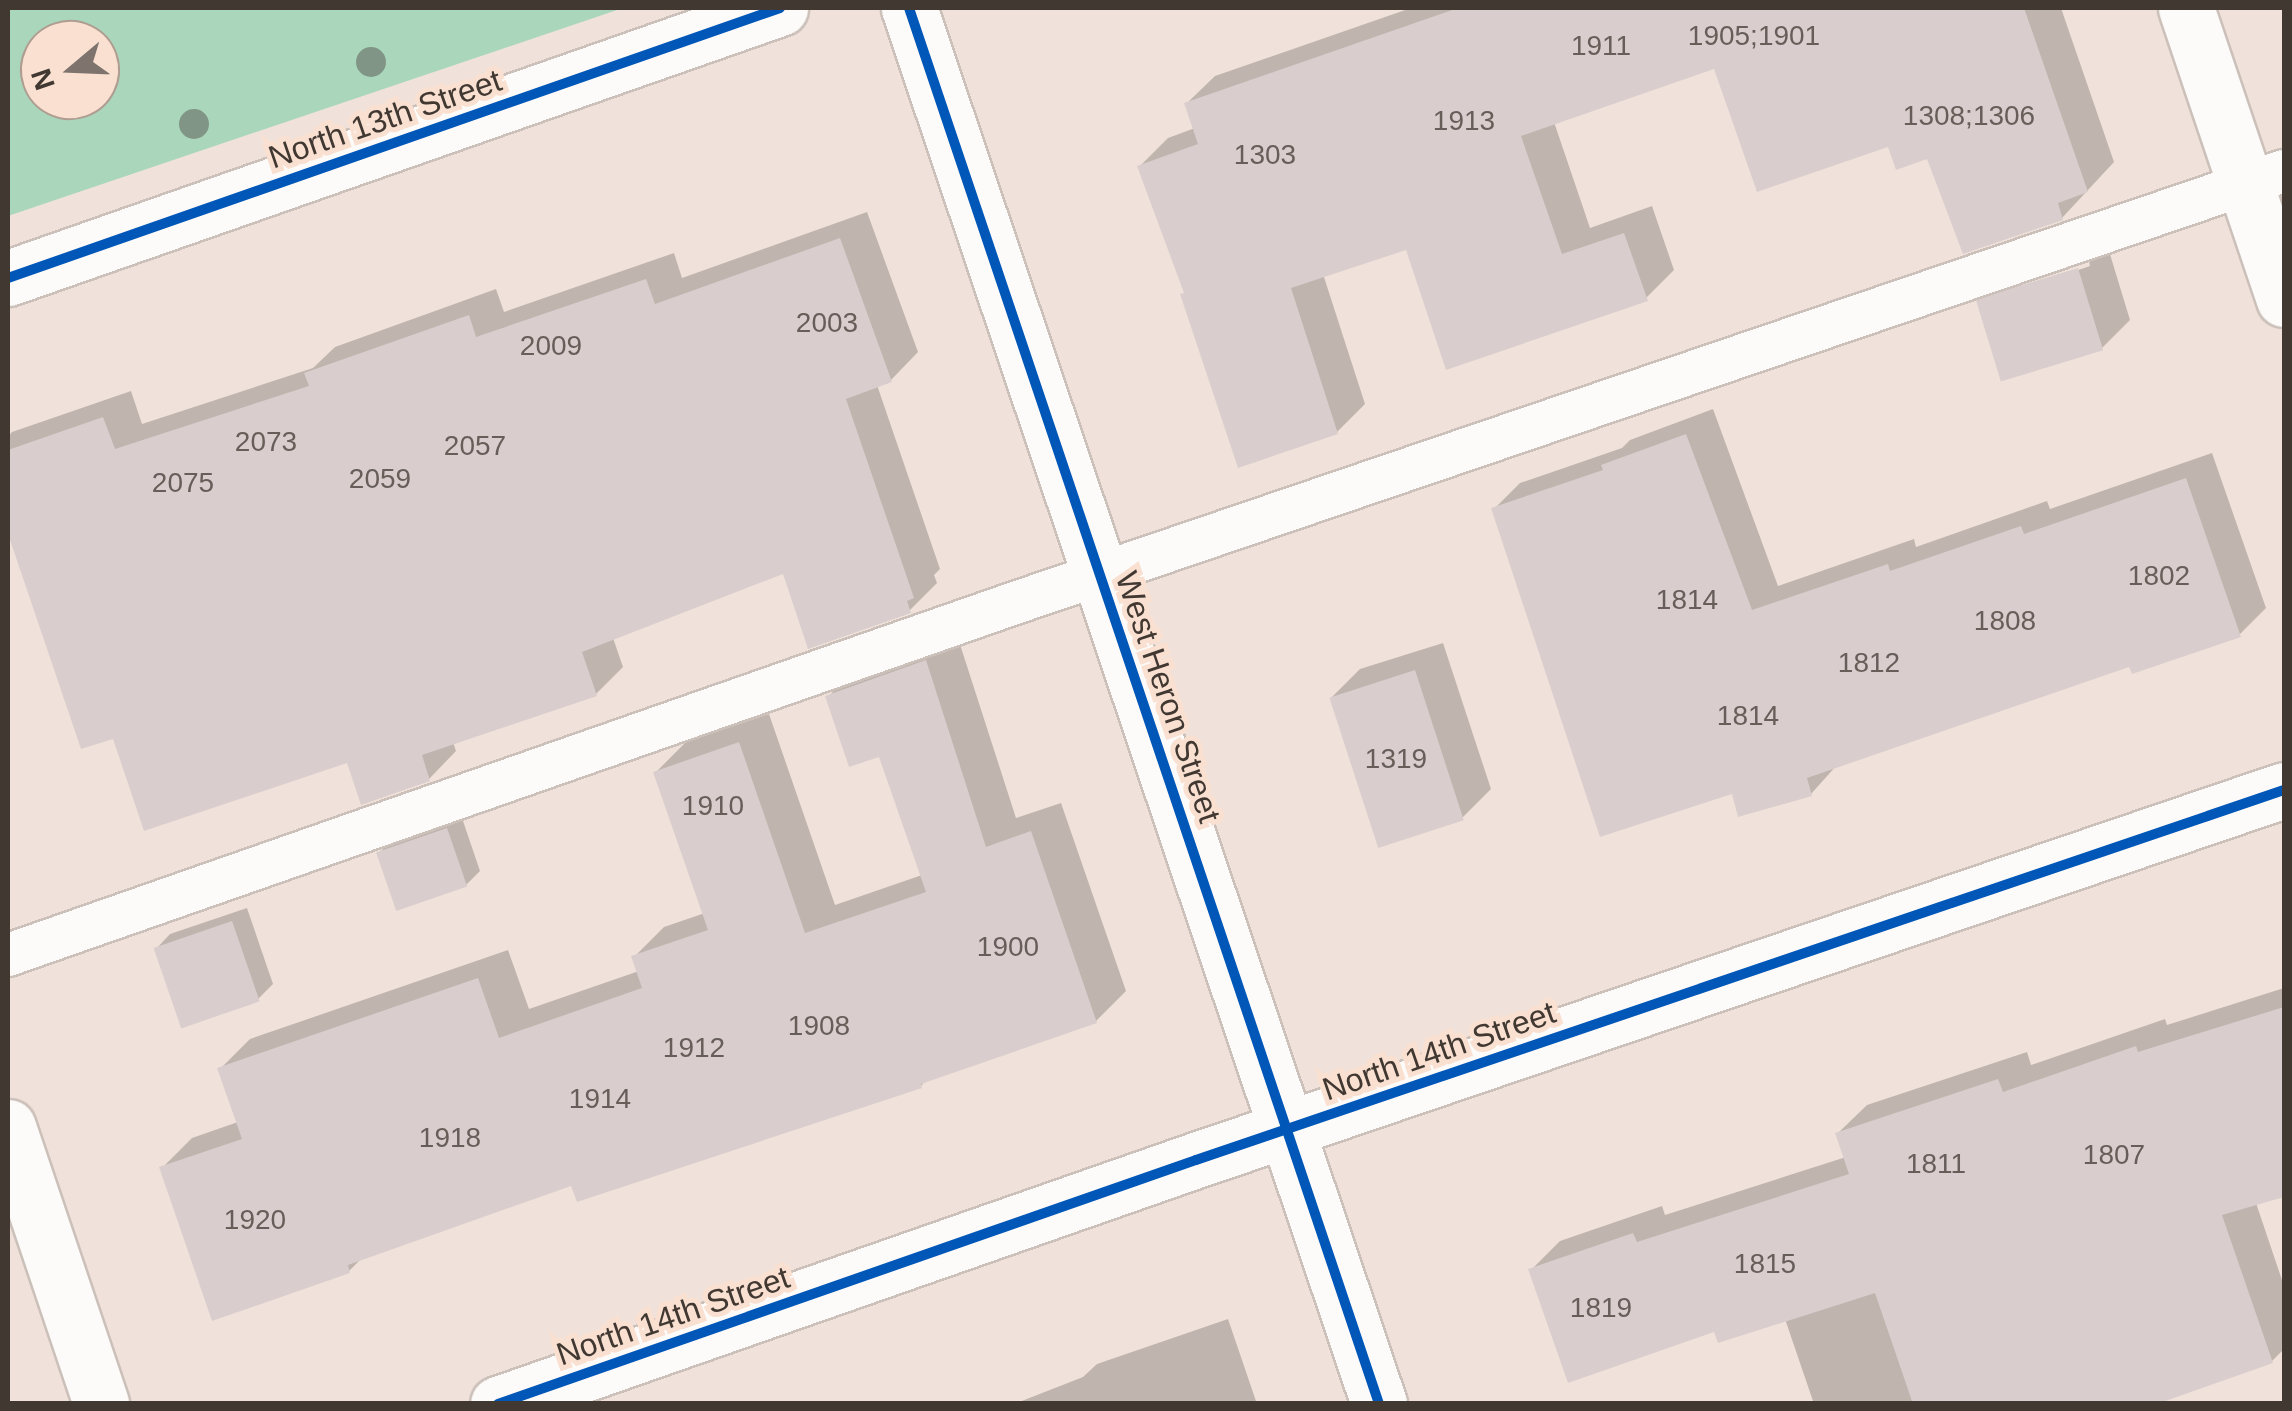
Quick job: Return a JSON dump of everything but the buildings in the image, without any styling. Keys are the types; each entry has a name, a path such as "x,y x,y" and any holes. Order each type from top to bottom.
{"street":[{"name":"North 13th Street","path":"8,278 780,8"},
{"name":"West Heron Street","path":"909,8 1379,1404"},
{"path":"2186,8 2265,178 2284,300"},
{"name":"North 14th Street","path":"498,1404 2284,790"},
{"path":"8,1127 101,1404"}],"lane":[{"path":"8,955 1100,574 2265,178"}],"green space":[{"path":"8,8 623,8 8,216"}],"cycle path":[{"path":"8,278 780,8"},
{"path":"909,8 1379,1404"},
{"path":"498,1404 1196,1160 2284,790"}]}
